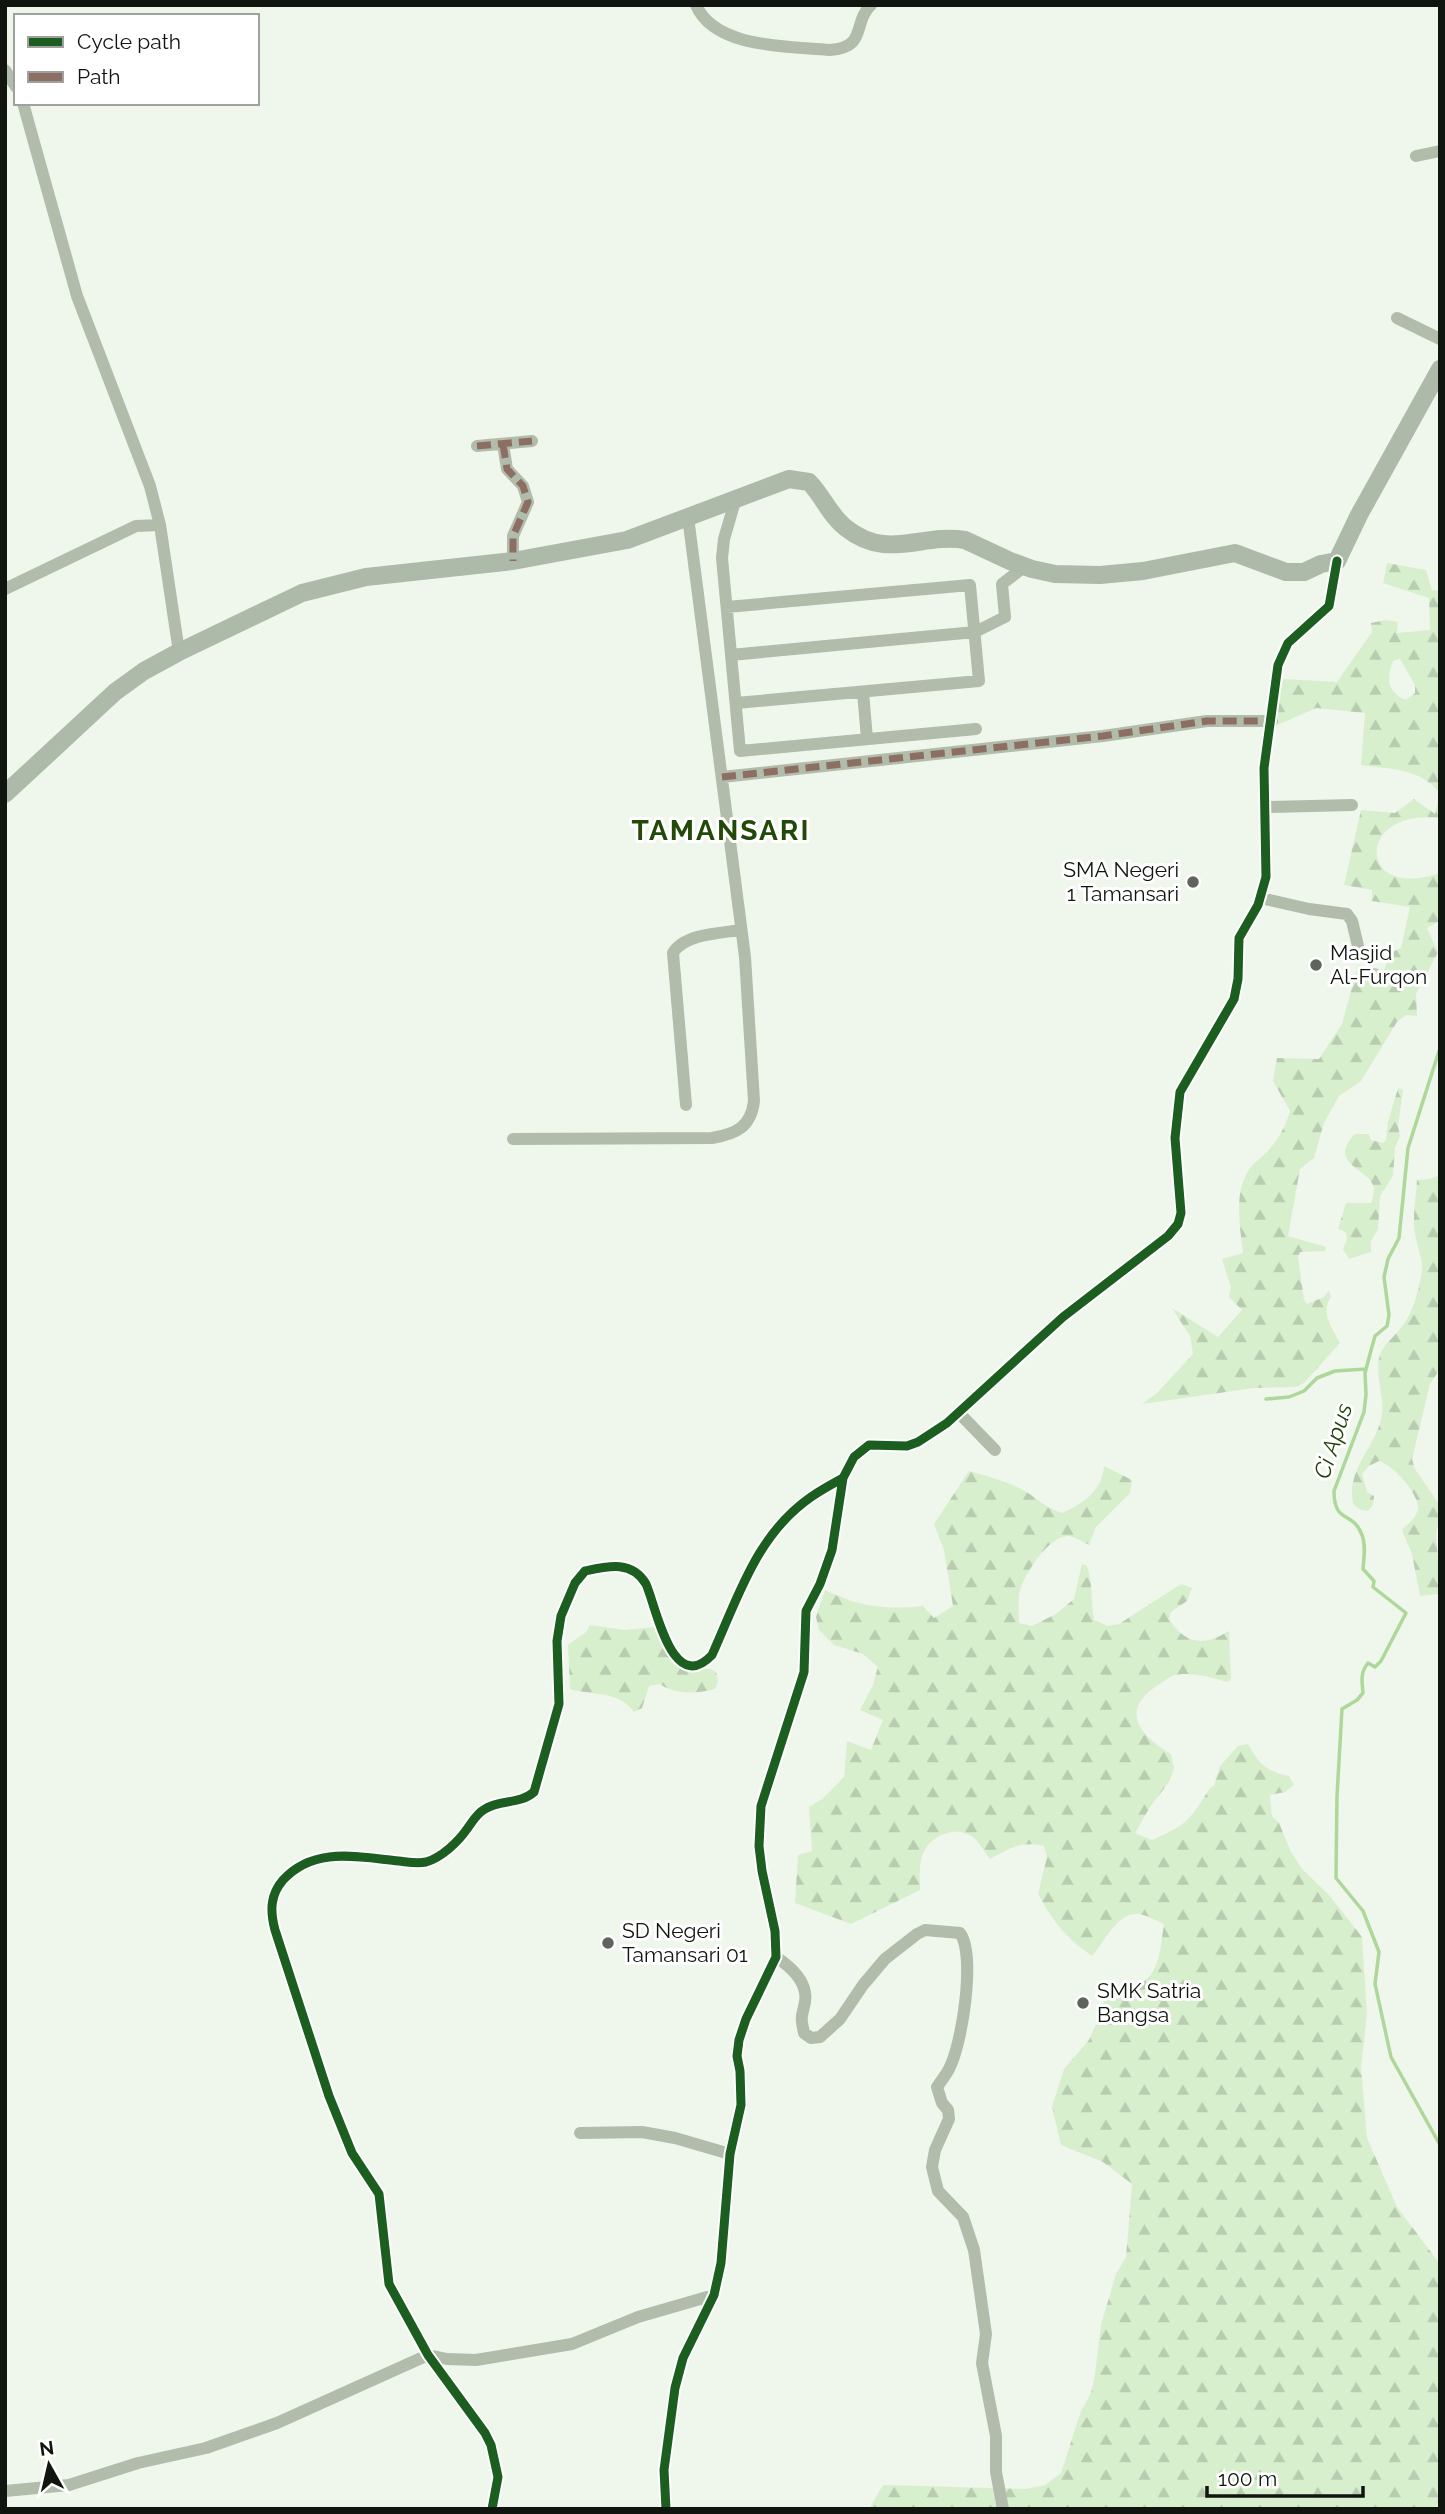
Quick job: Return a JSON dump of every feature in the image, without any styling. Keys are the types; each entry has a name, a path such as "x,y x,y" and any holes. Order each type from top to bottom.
{"main road":[{"path":"5,794 115,692 144,671 269,607 329,584 366,577 513,561 628,540 789,480 804,480 812,485 845,528 879,545 903,545 954,538 965,540 1024,567 1055,574 1100,575 1173,567 1235,553 1278,570 1304,572 1321,564 1337,561 1359,515 1440,369"}],"street":[{"path":"696,5 711,25 741,40 830,50 844,48 855,40 864,14 871,5"},
{"path":"24,105 77,296 150,485 160,525 179,652"},
{"path":"1416,156 1440,151"},
{"path":"1397,318 1440,339"},
{"path":"477,446 532,441"},
{"path":"503,444 507,469 523,486 528,502 513,536 513,561"},
{"path":"736,498 724,539 722,558 740,751 976,729"},
{"path":"513,1139 712,1138 725,1136 747,1122 753,1113 745,957 688,517"},
{"path":"6,587 136,526 160,525"},
{"path":"666,2509 664,2470 675,2388 683,2358 714,2295 721,2263 730,2154 741,2105 737,2056 739,2040 746,2019 776,1957 773,1919 760,1859 761,1806 804,1672 806,1611 820,1584 832,1550 843,1478 854,1457 862,1449 878,1444 906,1446 918,1442 958,1412 1063,1317 1168,1236 1178,1224 1181,1205 1175,1138 1180,1093 1234,999 1238,979 1238,938 1261,898 1267,869 1265,754 1272,721 1278,666 1288,643 1329,606 1337,561"},
{"path":"731,655 975,632 1005,617 1002,584 1024,567"},
{"path":"727,607 970,585 975,632 979,681 736,703"},
{"path":"863,691 867,739"},
{"path":"722,778 1102,736 1207,721 1272,721"},
{"path":"1265,807 1352,806"},
{"path":"1261,898 1308,909 1347,914 1352,921 1358,946"},
{"path":"686,1105 673,953 681,944 692,940 741,930"},
{"path":"958,1412 995,1450"},
{"path":"492,2509 498,2477 491,2445 428,2355 389,2284 379,2194 352,2153 329,2096 275,1930 271,1907 274,1894 279,1884 296,1868 306,1861 319,1858 357,1856 419,1863 429,1861 450,1847 484,1809 524,1800 534,1791 559,1704 558,1629 566,1600 585,1571 619,1566 631,1568 642,1576 669,1650 685,1663 704,1663 712,1655 738,1590 762,1547 809,1498 843,1478"},
{"path":"776,1957 798,1977 805,1992 802,2016 804,2033 811,2038 820,2037 840,2019 885,1959 917,1934 925,1930 952,1931 960,1933 965,1940 969,1973 957,2045 950,2068 937,2087 942,2103 948,2110 949,2119 935,2150 932,2167 938,2191 963,2217 974,2250 986,2334 982,2363 996,2436 996,2472 1003,2509"},
{"path":"580,2133 642,2132 675,2138 730,2154"},
{"path":"5,2491 69,2485 138,2463 206,2448 277,2423 428,2355 476,2360 572,2344 638,2317 714,2295"}],"green space":[{"path":"1387,563 1426,570 1432,590 1440,591 1440,793 1414,774 1361,765 1365,713 1316,708 1273,727 1283,679 1337,682 1372,632 1371,623 1386,620 1398,622 1397,633 1430,630 1429,598 1383,583","holes":["1400,659 1415,685 1415,693 1406,700 1395,693 1389,679 1393,661"]},
{"path":"1440,794 1440,818 1412,819 1392,826 1380,839 1377,853 1381,866 1393,875 1413,879 1440,873 1440,921 1427,928 1438,952 1416,994 1417,1016 1406,1015 1397,1022 1361,1081 1339,1096 1324,1123 1314,1158 1300,1169 1288,1236 1326,1247 1325,1251 1300,1252 1298,1257 1304,1300 1307,1304 1324,1297 1329,1290 1331,1297 1327,1315 1340,1343 1304,1383 1295,1387 1254,1388 1142,1404 1157,1393 1193,1354 1190,1336 1172,1308 1218,1337 1242,1310 1229,1297 1231,1287 1222,1259 1243,1253 1239,1220 1241,1188 1250,1168 1278,1138 1290,1111 1273,1081 1277,1058 1319,1059 1342,1024 1358,965 1384,970 1390,953 1401,948 1410,907 1372,901 1372,890 1344,885 1361,810 1395,813 1414,799 1435,814"},
{"path":"1398,1088 1403,1090 1398,1126 1400,1136 1395,1148 1393,1176 1380,1196 1378,1229 1371,1241 1371,1252 1349,1259 1343,1249 1347,1239 1346,1232 1338,1229 1346,1203 1371,1203 1374,1190 1369,1179 1347,1158 1347,1144 1355,1134 1369,1134 1371,1140 1383,1143 1386,1140"},
{"path":"1440,1175 1440,1369 1430,1384 1412,1459 1415,1469 1439,1504 1440,1516 1436,1533 1440,1591 1439,1594 1420,1596 1412,1554 1402,1530 1418,1511 1414,1494 1404,1480 1379,1461 1369,1466 1362,1474 1367,1492 1374,1496 1373,1505 1368,1511 1353,1504 1352,1492 1357,1470 1381,1419 1379,1358 1384,1347 1408,1318 1420,1283 1422,1265 1414,1221 1417,1180"},
{"path":"1104,1466 1132,1480 1130,1493 1096,1527 1089,1545 1068,1536 1053,1542 1045,1549 1021,1587 1019,1623 1032,1626 1056,1614 1074,1599 1082,1564 1087,1566 1089,1573 1094,1620 1108,1626 1119,1624 1181,1584 1192,1588 1187,1601 1171,1612 1169,1619 1181,1634 1203,1641 1229,1631 1231,1680 1226,1682 1192,1674 1172,1676 1146,1694 1139,1704 1138,1722 1150,1739 1171,1754 1174,1768 1169,1782 1135,1833 1152,1840 1187,1820 1214,1786 1220,1766 1238,1746 1248,1744 1264,1766 1289,1776 1294,1785 1285,1792 1270,1795 1272,1816 1279,1823 1291,1852 1302,1869 1329,1895 1362,1937 1367,2014 1361,2067 1367,2138 1397,2207 1440,2264 1440,2509 869,2509 883,2485 1026,2489 1045,2485 1061,2473 1081,2411 1091,2393 1101,2325 1116,2274 1126,2257 1132,2184 1103,2162 1061,2145 1052,2107 1064,2069 1089,2040 1106,1994 1136,1986 1152,1973 1159,1954 1164,1924 1144,1915 1123,1918 1092,1956 1061,1929 1038,1894 1047,1857 1044,1846 1021,1845 990,1859 973,1837 957,1832 940,1836 927,1846 921,1861 920,1890 851,1924 795,1903 798,1855 812,1851 809,1807 822,1799 844,1777 847,1741 871,1750 883,1720 860,1710 873,1685 878,1667 863,1654 834,1645 819,1630 816,1617 825,1590 873,1606 923,1606 934,1618 953,1606 944,1550 934,1524 969,1471 1017,1487 1062,1513 1078,1505 1096,1489"},
{"path":"590,1625 625,1630 655,1627 688,1668 711,1669 716,1672 718,1681 715,1689 686,1693 660,1684 649,1686 642,1708 634,1712 628,1705 613,1697 570,1689 568,1645 586,1632"}],"waterway":[{"name":"Ci Apus","path":"1440,1048 1408,1148 1399,1238 1388,1259 1384,1277 1389,1315 1387,1326 1375,1336 1365,1373 1364,1412 1334,1491 1337,1509 1354,1522 1362,1535 1363,1569 1374,1581 1373,1587 1406,1613 1381,1661 1375,1667 1368,1663 1365,1667 1362,1677 1363,1693 1342,1709 1336,1878 1363,1911 1379,1952 1375,1984 1391,2057 1440,2145"},
{"path":"1266,1399 1289,1397 1304,1391 1317,1378 1335,1371 1366,1369"}],"marked path":[{"path":"477,446 532,441"},
{"path":"503,444 507,469 523,486 528,502 513,536 513,561"},
{"path":"722,777 1103,736 1207,721 1272,721"}],"cycle path":[{"path":"666,2509 664,2470 675,2388 683,2358 714,2295 721,2263 730,2154 741,2105 737,2056 739,2040 746,2019 776,1957 775,1931 759,1846 761,1806 804,1672 806,1611 820,1584 832,1550 843,1478 854,1457 869,1445 907,1446 947,1423 1063,1317 1168,1236 1178,1224 1181,1213 1175,1138 1180,1092 1234,999 1238,979 1239,938 1258,905 1266,877 1264,768 1278,665 1288,643 1329,606 1337,561"},
{"path":"492,2509 498,2477 491,2445 428,2355 389,2284 379,2194 352,2153 329,2096 275,1930 272,1916 273,1897 283,1880 295,1869 323,1858 352,1856 416,1863 432,1860 454,1844 482,1811 497,1804 522,1799 534,1792 559,1704 557,1641 561,1616 575,1583 585,1571 619,1567 634,1571 646,1584 661,1627 676,1657 686,1665 698,1665 712,1655 740,1590 762,1549 776,1530 792,1512 811,1497 843,1478"}],"place":[{"name":"SMA Negeri 1 Tamansari","path":"1193,882"},
{"name":"Masjid Al-Furqon","path":"1316,965"},
{"name":"SD Negeri Tamansari 01","path":"608,1943"},
{"name":"SMK Satria Bangsa","path":"1083,2003"}],"district":[{"name":"TAMANSARI","path":"721,830"}]}
